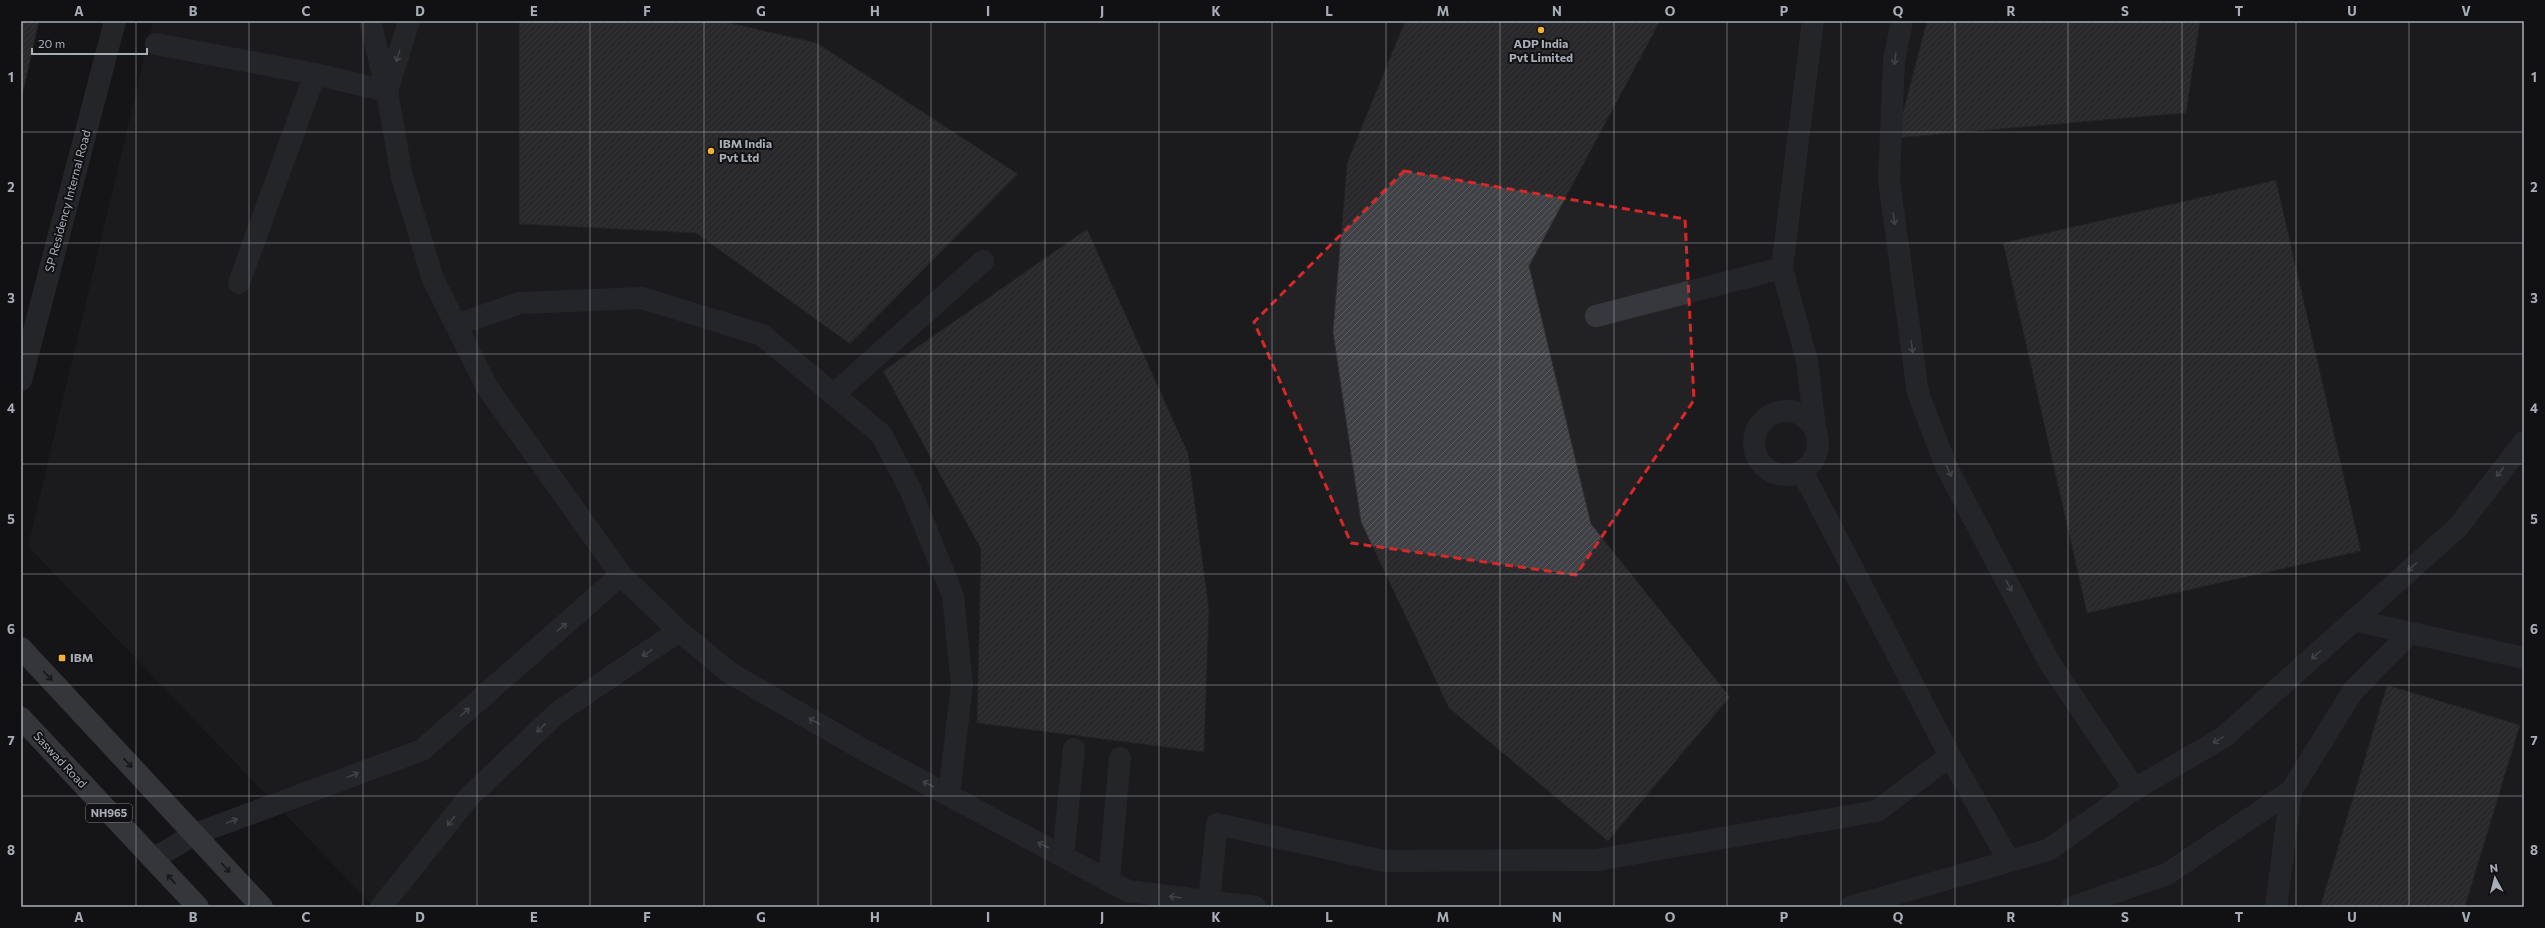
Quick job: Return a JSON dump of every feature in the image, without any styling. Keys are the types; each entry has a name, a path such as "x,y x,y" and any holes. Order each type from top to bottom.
{"highway":[{"path":"21,648 262,907"},
{"name":"Saswad Road","path":"21,718 198,907"}],"lane":[{"name":"SP Residency Internal Road","path":"21,380 115,21"},
{"path":"370,21 387,91 402,177 433,280 487,387 621,575 680,631 730,674 1128,891 1255,907"},
{"path":"387,91 409,21"},
{"path":"1813,21 1782,268 1806,361 1815,427 1818,438 1818,451 1812,463 1802,471 1790,475 1778,474 1766,468 1758,459 1754,447 1755,434 1761,423 1770,415 1782,411 1795,412 1806,417 1815,427"},
{"path":"1902,21 1894,61 1889,180 1918,393 1947,468 2049,662 2135,789"},
{"path":"156,44 315,74 387,91"},
{"path":"239,283 315,74"},
{"path":"833,394 983,261"},
{"path":"1596,316 1782,268"},
{"path":"456,325 520,303 642,298 762,335 881,434 910,489 953,596 962,684 950,795"},
{"path":"1850,907 2048,850 2135,789 2224,737 2458,526 2524,442"},
{"path":"1802,471 1950,756 2009,861"},
{"path":"153,859 195,834 422,750 621,575"},
{"path":"2353,620 2524,658"},
{"path":"381,907 469,797 557,713 680,631"},
{"path":"2073,907 2167,874 2291,791 2353,691 2410,633"},
{"path":"1063,856 1074,749"},
{"path":"1209,901 1217,824 1384,861 1597,860 1877,810 1950,756"},
{"path":"1109,881 1120,758"},
{"path":"2276,907 2291,791"}],"highlighted area":[{"path":"1404,171 1685,219 1694,400 1576,575 1351,543 1254,322"}],"shaded area":[{"path":"153,21 2524,21 2524,907 374,907 28,546"}],"building":[{"path":"21,21 39,21 21,100"},
{"path":"519,21 722,21 817,43 1018,174 850,344 696,233 519,224"},
{"path":"1405,21 1660,21 1529,266 1591,524 1730,697 1608,841 1449,708 1361,522 1333,332 1347,163"},
{"path":"1927,21 2200,21 2186,113 1896,138"},
{"path":"2276,180 2361,551 2087,613 2003,243"},
{"path":"1087,229 1188,453 1209,609 1204,752 977,723 981,549 883,371"},
{"path":"2387,685 2520,725 2465,907 2320,907"}],"place":[{"name":"ADP India Pvt Limited","path":"1541,30"},
{"name":"IBM India Pvt Ltd","path":"711,151"},
{"name":"IBM","path":"62,658"}]}
